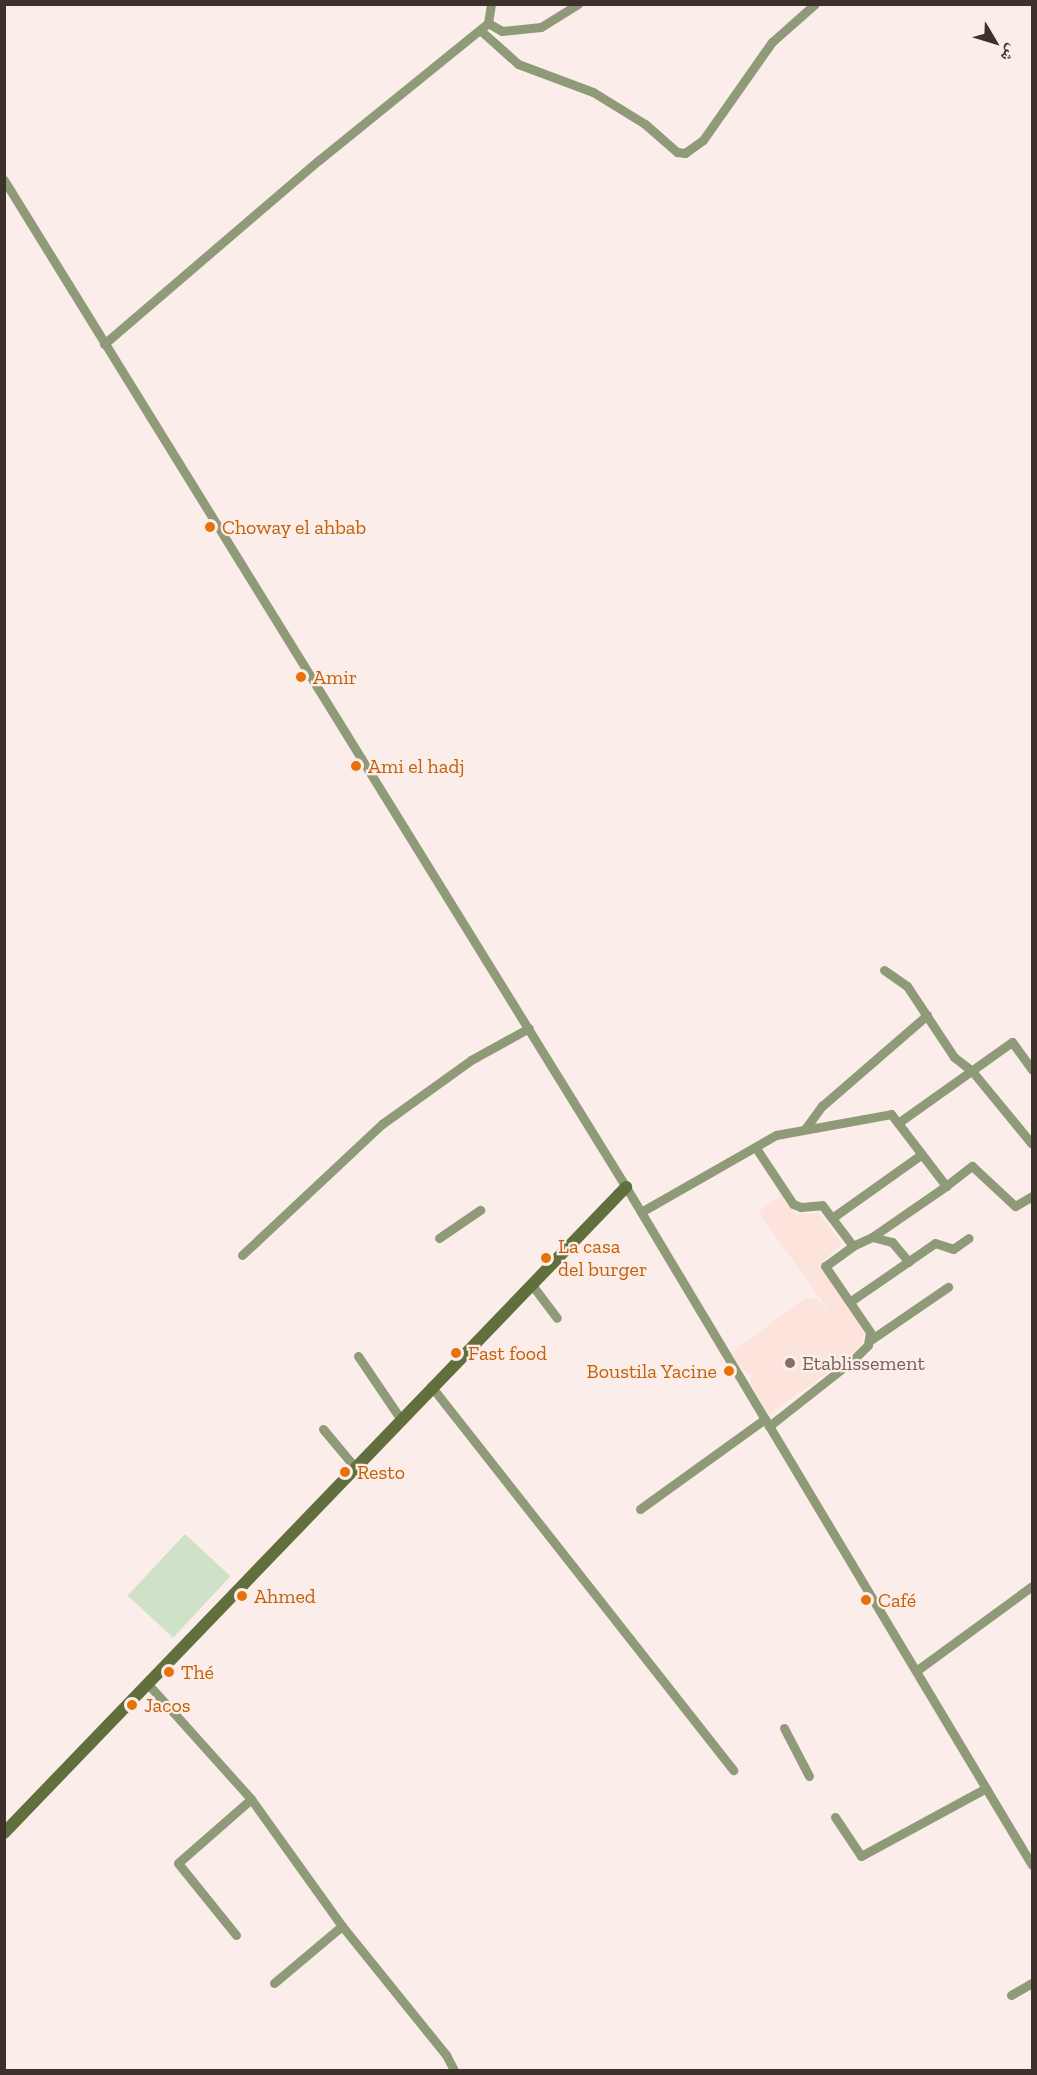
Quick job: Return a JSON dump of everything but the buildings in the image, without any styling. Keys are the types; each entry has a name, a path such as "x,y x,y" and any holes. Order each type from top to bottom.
{"main road":[{"path":"4,1833 400,1418 626,1187"}],"street":[{"path":"104,344 488,23 491,4"},
{"path":"488,23 502,31 535,28 555,21 578,4"},
{"path":"480,30 518,64 593,93 645,124 677,152 685,153 703,140 772,42 816,4"},
{"path":"4,180 529,1028 1032,1865"},
{"path":"884,970 907,986 954,1057 972,1071 1032,1144"},
{"path":"805,1129 822,1106 927,1015"},
{"path":"242,1255 382,1125 471,1060 529,1028"},
{"path":"898,1123 1012,1042 1032,1070"},
{"path":"641,1212 776,1135 891,1114 946,1186"},
{"path":"756,1148 793,1204 801,1207 822,1205 853,1246"},
{"path":"832,1218 922,1154"},
{"path":"869,1341 867,1324 825,1266 853,1246 872,1237 972,1166 1016,1206 1032,1196"},
{"path":"440,1238 480,1210"},
{"path":"872,1237 892,1242 909,1262"},
{"path":"851,1302 935,1243 952,1249 969,1238"},
{"path":"532,1285 557,1318"},
{"path":"640,1509 767,1422 853,1360 869,1341 948,1287"},
{"path":"358,1356 400,1418"},
{"path":"431,1386 656,1677 733,1770"},
{"path":"323,1429 354,1466"},
{"path":"916,1671 1032,1586"},
{"path":"147,1683 250,1799 342,1926 456,2069"},
{"path":"784,1728 809,1776"},
{"path":"835,1817 861,1856 986,1788"},
{"path":"236,1935 178,1863 250,1799"},
{"path":"274,1983 342,1926"},
{"path":"1011,1995 1032,1983"}],"shaded area":[{"name":"Etablissement","path":"782,1195 796,1214 819,1213 842,1244 820,1264 860,1319 865,1333 857,1353 769,1414 750,1383 752,1373 746,1373 731,1353 804,1299 816,1299 829,1311 758,1212"}],"green space":[{"path":"185,1534 230,1576 173,1638 128,1595"}],"place":[{"name":"Choway el ahbab","path":"210,527"},
{"name":"Amir","path":"301,677"},
{"name":"Ami el hadj","path":"356,766"},
{"name":"La casa del burger","path":"546,1258"},
{"name":"Fast food","path":"456,1353"},
{"name":"Etablissement","path":"790,1363"},
{"name":"Boustila Yacine","path":"729,1371"},
{"name":"Resto","path":"345,1472"},
{"name":"Ahmed","path":"242,1596"},
{"name":"Café","path":"866,1600"},
{"name":"Thé","path":"169,1672"},
{"name":"Jacos","path":"132,1705"}]}
